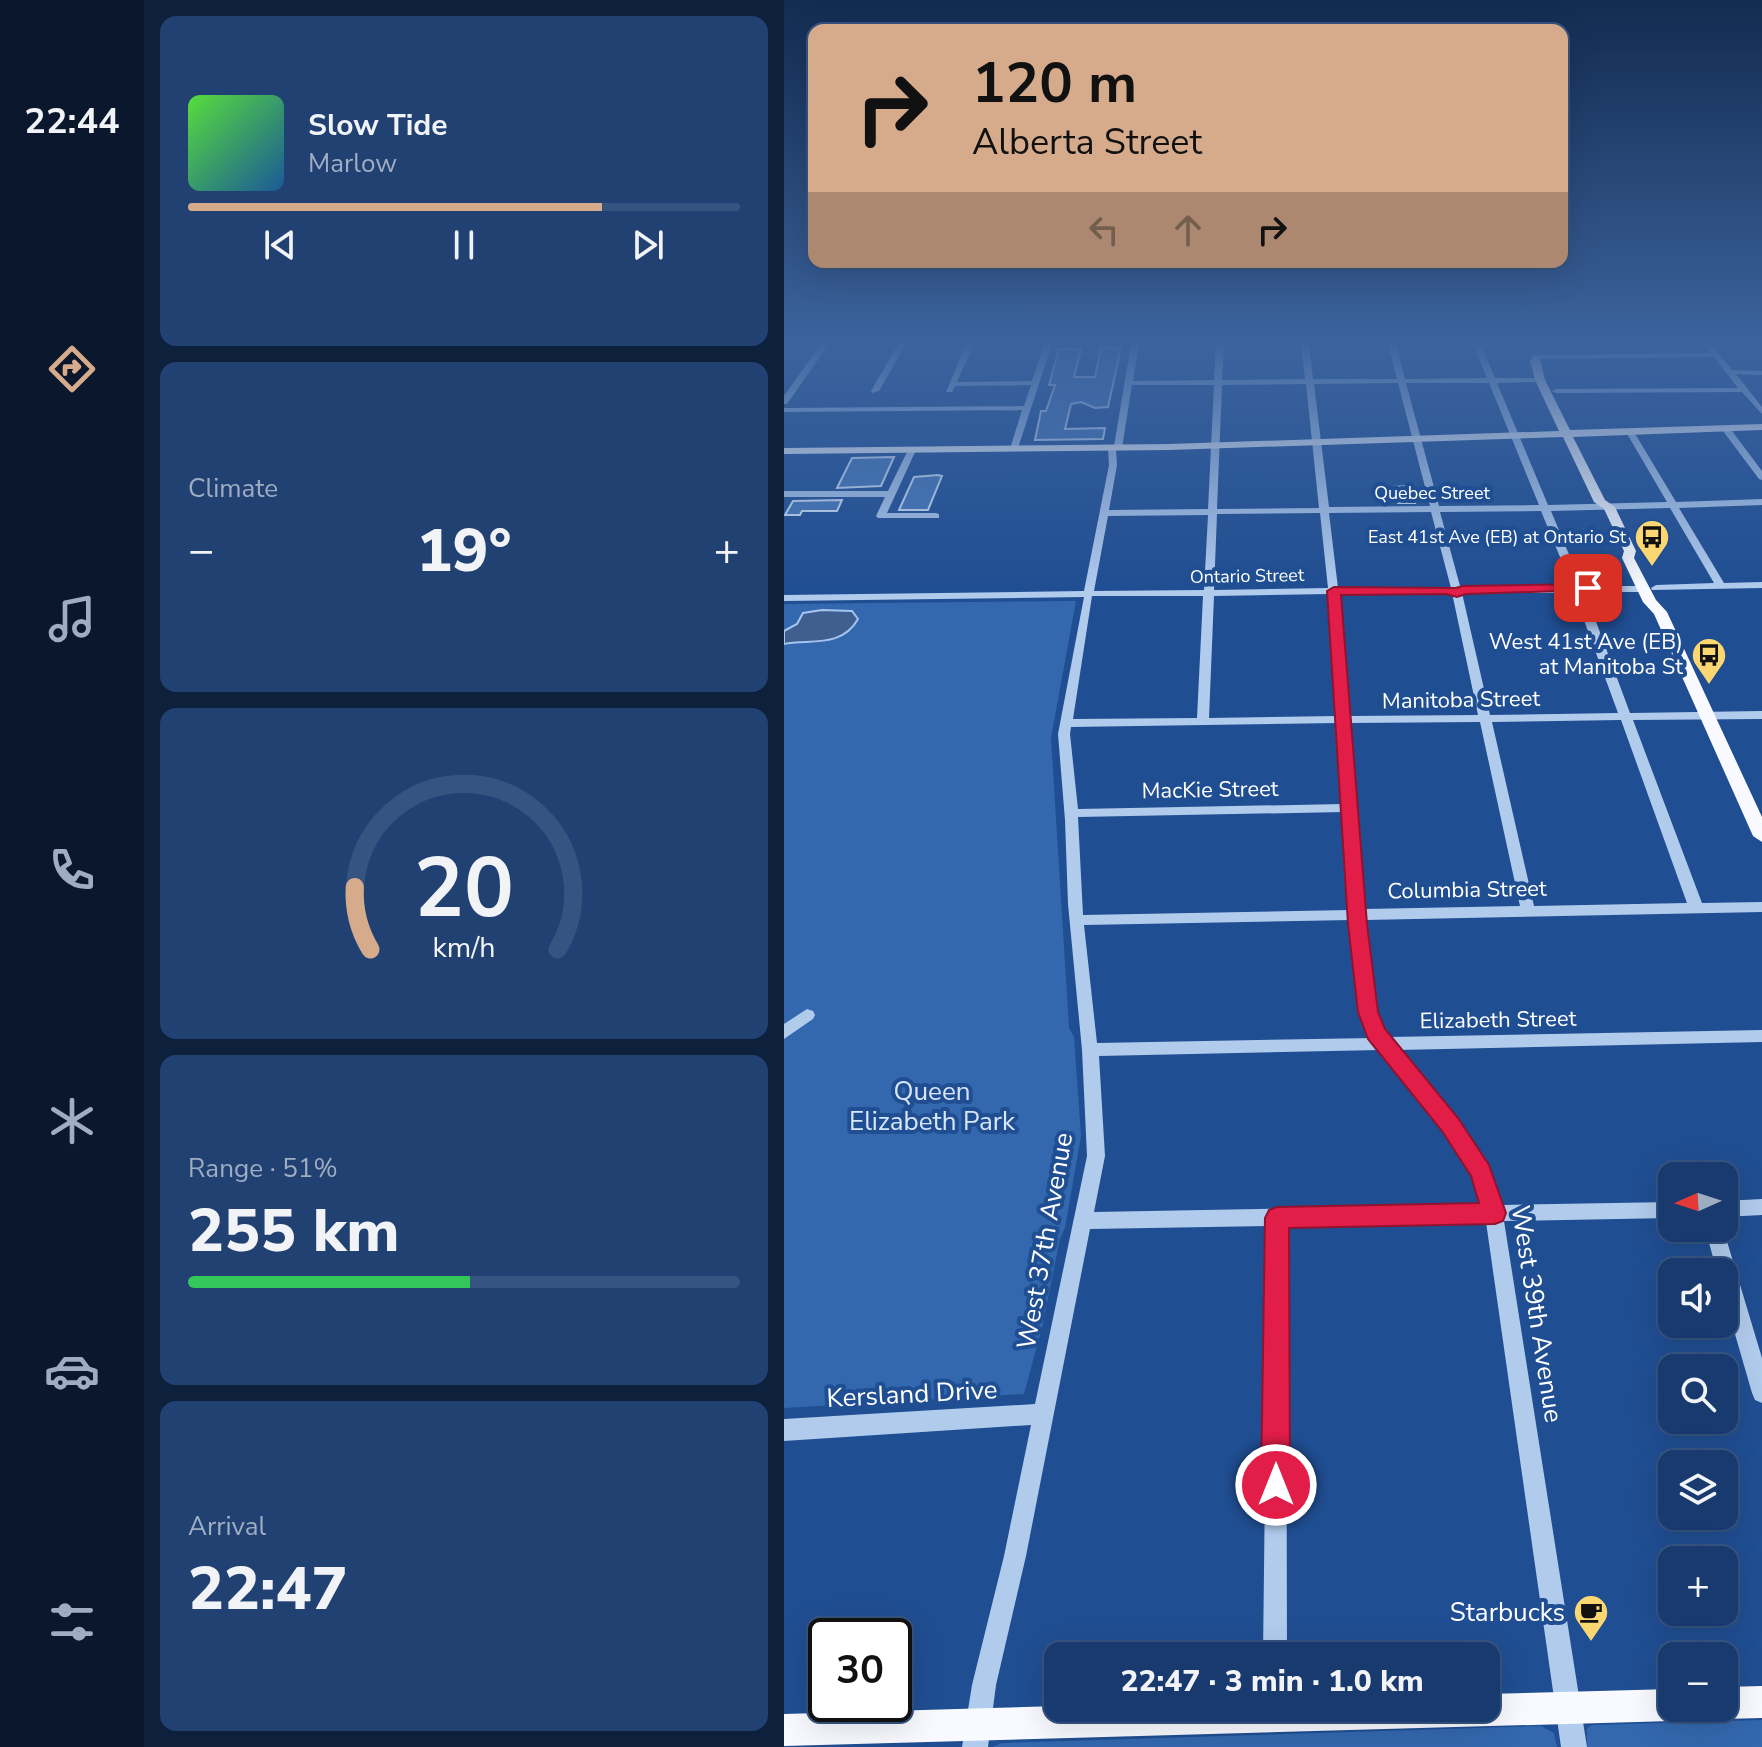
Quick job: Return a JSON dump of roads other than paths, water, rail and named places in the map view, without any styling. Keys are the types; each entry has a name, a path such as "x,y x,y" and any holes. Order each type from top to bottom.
{"main road":[{"path":"1567,426 1613,503 1609,507 1630,551 1628,558 1649,587 1650,602 1660,612 1762,836"},
{"path":"1569,426 1572,434"},
{"path":"784,451 1115,448 1762,427"},
{"path":"1738,1703 1762,1702"},
{"path":"1500,1709 1658,1705"},
{"path":"784,1730 976,1736 1150,1722"}],"street":[{"path":"1014,449 1021,426"},
{"name":"West 37th Avenue","path":"976,1736 1096,1156 1065,723 1119,426"},
{"path":"1203,722 1217,426"},
{"name":"West 39th Avenue","path":"1314,426 1334,591 1366,1003 1376,1033 1458,1136 1481,1172 1495,1213 1574,1747"},
{"path":"1413,426 1456,590 1528,910"},
{"path":"1511,426 1578,588 1696,907"},
{"path":"1726,429 1762,477"},
{"path":"1630,432 1721,586"},
{"path":"912,450 881,516 936,516"},
{"path":"784,494 892,494"},
{"name":"Quebec Street","path":"1103,513 1609,507 1762,502"},
{"name":"Ontario Street","path":"784,598 1762,585"},
{"name":"Manitoba Street","path":"1065,723 1762,715"},
{"name":"MacKie Street","path":"1072,813 1350,808"},
{"name":"Columbia Street","path":"1077,920 1762,907"},
{"path":"784,1033 807,1015"},
{"name":"Elizabeth Street","path":"1090,1050 1762,1036"},
{"path":"1738,1208 1762,1207"},
{"path":"1083,1221 1658,1210"},
{"path":"1275,1642 1277,1218"},
{"path":"1718,1242 1762,1393"},
{"name":"Kersland Drive","path":"784,1430 1043,1414"}],"place":[{"name":"East 41st Ave (EB) at Ontario St","path":"1652,568"},
{"name":"West 41st Ave (EB) at Manitoba St","path":"1709,686"},
{"name":"Starbucks","path":"1591,1643"}],"park label":[{"name":"Queen Elizabeth Park","path":"932,1106"}]}
